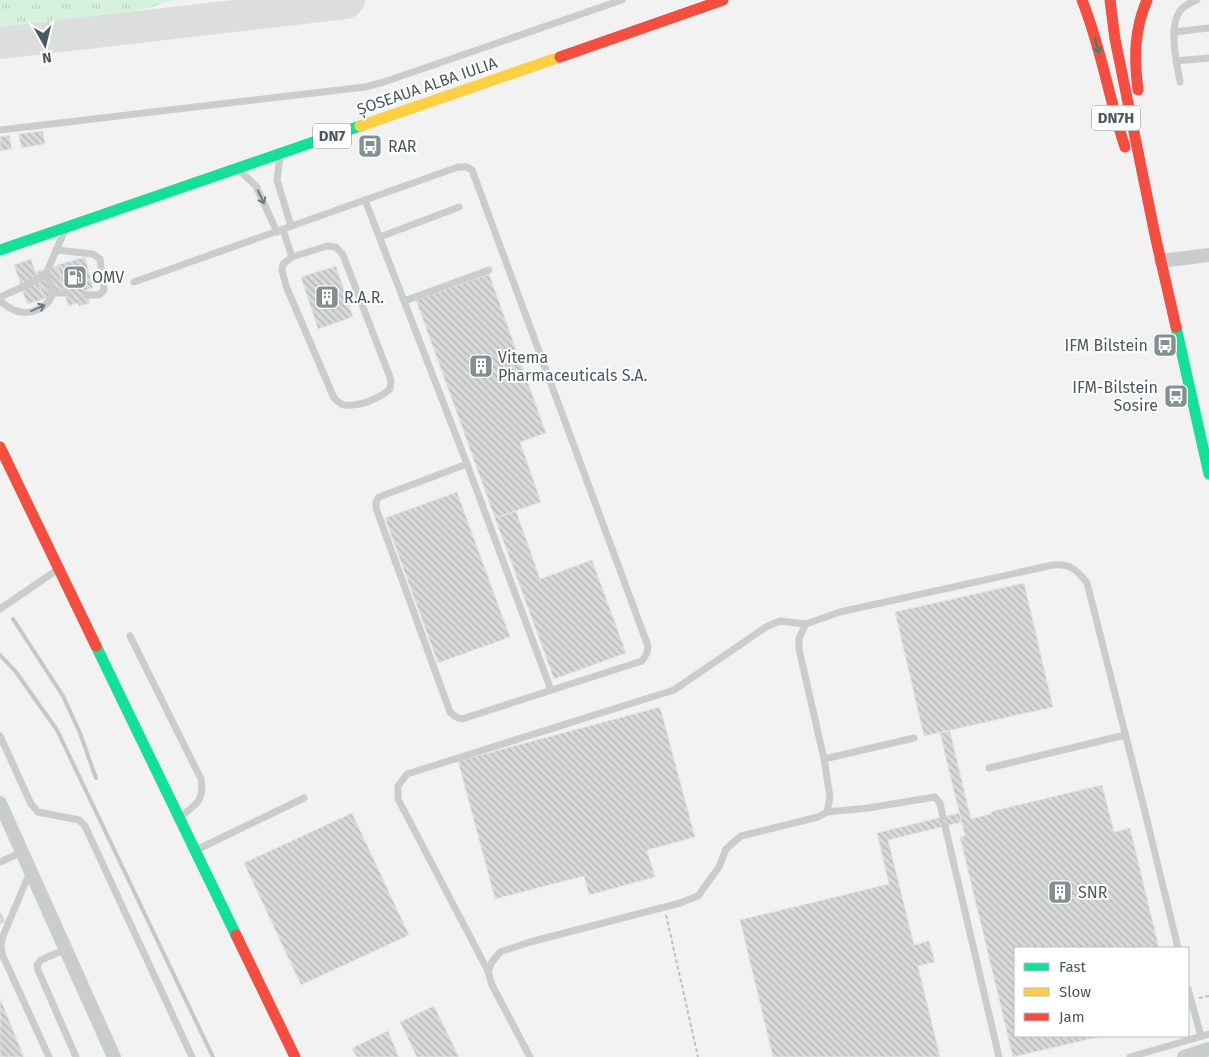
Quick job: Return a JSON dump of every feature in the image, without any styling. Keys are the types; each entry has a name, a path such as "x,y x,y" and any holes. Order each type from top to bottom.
{"main road":[{"name":"ȘOSEAUA ALBA IULIA","path":"0,250 723,0"},
{"name":"DN7H","path":"1082,0 1091,22 1114,114 1155,235"},
{"name":"DN7H","path":"1110,0 1115,40 1155,235 1209,474"},
{"name":"DN7H","path":"1147,0 1139,16 1134,48 1155,235"},
{"path":"0,447 295,1057"}],"street":[{"path":"1162,261 1209,256"},
{"path":"2,811 114,1057"},
{"path":"1184,1057 1209,1049"}],"lane":[{"path":"0,130 365,87 622,0"},
{"path":"1180,82 1174,32 1179,12 1186,4 1197,0"},
{"path":"1174,32 1209,28"},
{"path":"1176,61 1209,58"},
{"path":"281,154 277,180 291,226"},
{"path":"134,282 458,167 466,167 472,170 648,646 647,653 642,661 462,719 450,712 376,508 376,502 379,497 467,464"},
{"path":"238,169 256,186 280,230 292,257"},
{"path":"365,200 467,464 551,690"},
{"path":"380,237 459,207"},
{"path":"0,296 28,285 46,274 65,227"},
{"path":"327,246 336,247 342,255 391,380 390,389 383,395 352,405 342,404 334,398 286,286 282,270 283,264 292,257 327,246"},
{"path":"56,250 93,254 100,259 104,290 99,294 87,295"},
{"path":"404,301 489,270"},
{"path":"0,301 14,310 22,312 30,312 48,304 53,292 46,274"},
{"path":"53,292 65,293"},
{"path":"530,1057 492,985 488,971 398,798 398,786 407,774 674,690 766,626 780,621 806,624 850,610 1053,565 1063,564 1075,569 1087,583 1178,947"},
{"path":"0,609 59,569"},
{"path":"806,624 799,638 799,649 824,759 830,797 827,812"},
{"path":"130,636 201,779 203,790 200,801 180,818"},
{"path":"989,768 1125,735"},
{"path":"0,736 31,804 38,812 78,820 85,826 192,1057"},
{"path":"824,759 914,738"},
{"path":"488,971 500,952 530,942 665,907 698,896 719,867 726,849 741,836 818,817 827,812 868,808 935,797 940,802 943,817"},
{"path":"195,850 304,798"},
{"path":"945,826 999,1057"},
{"path":"0,862 22,852"},
{"path":"30,871 3,936 1,944 2,954 49,1057"},
{"path":"66,948 41,960 37,965 76,1057"},
{"path":"1189,993 1201,1036"},
{"path":"1130,1057 1209,1034"}],"path":[{"path":"665,907 698,1057"}],"green space":[{"path":"0,0 175,0 126,13 0,27"}],"building":[{"path":"43,131 45,144 21,148 19,134"},
{"path":"9,135 12,149 0,151 0,137"},
{"name":"OMV","path":"85,257 93,288 86,290 90,303 79,306 78,303 68,306 57,265"},
{"path":"31,259 44,299 27,304 14,265"},
{"path":"57,266 65,293 44,299 35,272"},
{"name":"R.A.R.","path":"336,266 353,317 318,329 301,277"},
{"name":"Vitema Pharmaceuticals S.A.","path":"489,274 546,433 520,442 541,502 495,518 416,300"},
{"path":"457,492 510,637 438,663 385,518"},
{"path":"516,511 540,579 592,560 626,653 554,679 495,518"},
{"path":"1024,583 1053,707 924,736 895,612"},
{"path":"660,707 695,837 647,850 655,877 589,895 584,876 495,899 458,761"},
{"name":"SNR","path":"950,731 971,819 991,814 993,811 1102,785 1114,832 1130,828 1159,947 1014,947 1014,1037 1099,1037 1013,1057 960,837 965,836 940,733"},
{"path":"352,813 409,935 301,985 244,863"},
{"path":"959,813 962,822 888,840 914,945 929,941 935,962 918,966 940,1057 773,1057 740,920 889,884 877,833"},
{"path":"0,911 5,922 0,924"},
{"path":"0,998 24,1057 0,1057"},
{"path":"434,1006 459,1057 417,1057 400,1022"},
{"path":"388,1031 399,1057 357,1057 352,1048"}],"taxiway":[{"path":"0,43 346,3 349,0"}],"railway":[{"path":"13,619 63,696 80,733 96,778"},
{"path":"0,655 16,672 57,730 213,1057"}],"traffic: fast":[{"path":"0,250 360,126"},
{"path":"1176,327 1209,474"},
{"path":"96,646 236,935"}],"traffic: slow":[{"path":"360,126 560,57"}],"traffic: jam":[{"path":"560,57 723,0"},
{"path":"1082,0 1089,18 1125,147"},
{"path":"1110,0 1115,39 1176,327"},
{"path":"1138,90 1136,67 1137,33 1147,0"},
{"path":"0,447 96,646"},
{"path":"236,935 295,1057"}],"place":[{"name":"RAR","path":"370,146"},
{"name":"OMV","path":"75,277"},
{"name":"R.A.R.","path":"327,297"},
{"name":"IFM Bilstein","path":"1165,345"},
{"name":"Vitema Pharmaceuticals S.A.","path":"481,366"},
{"name":"IFM-Bilstein Sosire","path":"1176,396"},
{"name":"SNR","path":"1060,892"}]}
